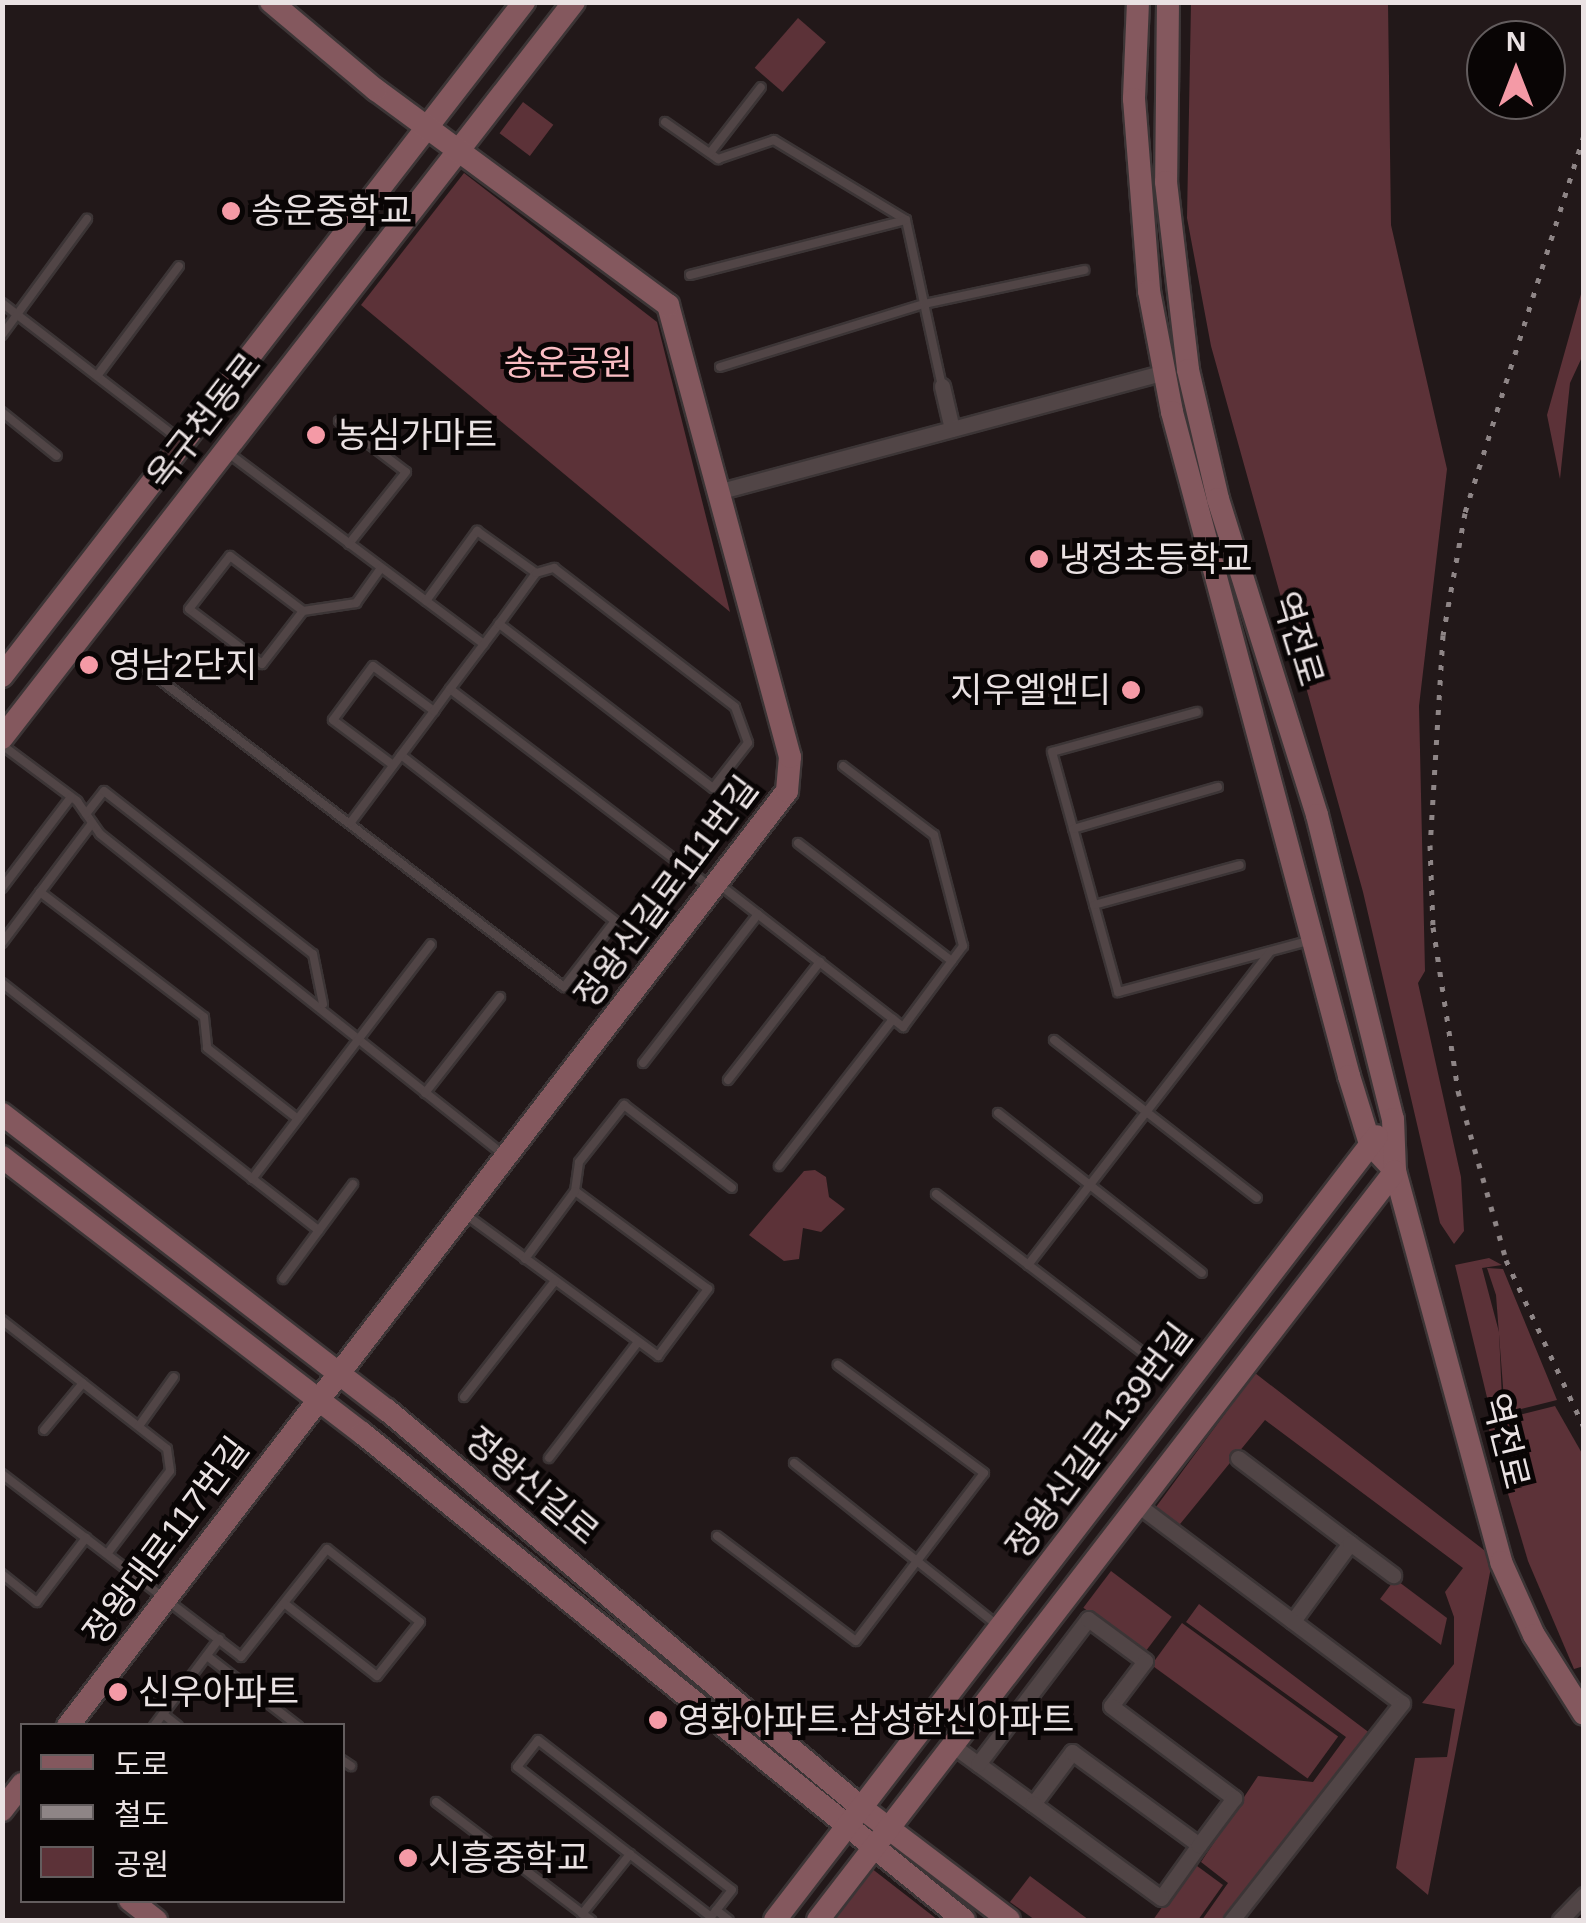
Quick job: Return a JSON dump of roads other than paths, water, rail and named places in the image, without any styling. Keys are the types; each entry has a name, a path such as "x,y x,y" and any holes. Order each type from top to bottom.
{"street":[{"path":"271,2 376,90 460,148"},
{"name":"옥구천동로","path":"2,676 524,2"},
{"name":"옥구천동로","path":"2,742 574,2"},
{"name":"역전로","path":"1138,2 1134,99 1149,291 1164,372 1370,1144 1395,1172"},
{"name":"역전로","path":"1168,2 1166,182 1188,370 1218,499 1317,814 1393,1118 1395,1172 1500,1562 1534,1635 1584,1714"},
{"name":"정왕신길로111번길","path":"318,1399 336,1370 465,1214 718,888 787,791 790,757 668,305 460,148"},
{"path":"717,492 1164,372"},
{"path":"942,386 952,429"},
{"name":"정왕신길로","path":"2,1114 336,1370 863,1809 1009,1920"},
{"name":"정왕신길로139번길","path":"776,1920 1393,1118"},
{"name":"정왕신길로","path":"2,1157 318,1399 845,1831 964,1920"},
{"name":"정왕신길로139번길","path":"818,1920 1395,1172"},
{"name":"정왕대로117번길","path":"70,1723 318,1399"},
{"path":"1238,1458 1392,1575"},
{"path":"1138,1505 1402,1703 1232,1920"},
{"path":"1294,1621 1350,1543"},
{"path":"952,1745 1161,1898 1234,1798 1111,1706 1145,1662 1088,1619 978,1764"},
{"path":"1033,1804 1072,1752 1199,1845"},
{"path":"1560,1920 1584,1895"},
{"path":"134,1903 156,1920"}],"lane":[{"path":"710,152 761,87"},
{"path":"665,122 718,158 774,140 906,220 942,386"},
{"path":"2,335 88,219"},
{"path":"690,275 906,220"},
{"path":"97,376 179,266"},
{"path":"720,367 924,304 1084,270"},
{"path":"2,303 183,442"},
{"path":"2,412 57,456"},
{"path":"339,421 406,472 349,544"},
{"path":"225,451 484,644"},
{"path":"426,601 478,530 536,573"},
{"path":"302,611 230,556 189,609 262,664 302,611 356,603 381,568"},
{"path":"352,822 401,755 484,644 498,624 536,573 554,568 736,707 748,743 713,788 498,624"},
{"path":"130,657 325,809 352,822 564,987 616,922 401,755"},
{"path":"394,765 333,720 373,666 434,711"},
{"path":"450,689 758,914 903,1026 963,946 934,835 842,766"},
{"path":"1197,712 1052,752 1118,992 1314,939"},
{"path":"2,742 70,797 92,824 323,1005 357,1041 508,1158"},
{"path":"1073,828 1218,787"},
{"path":"86,814 104,791 313,954 323,1005"},
{"path":"2,888 70,797"},
{"path":"2,943 92,824"},
{"path":"798,843 952,961"},
{"path":"1094,905 1240,865"},
{"path":"40,892 204,1016 206,1048 298,1119"},
{"path":"643,1063 758,914"},
{"path":"252,1178 431,944"},
{"path":"1028,1265 1271,950"},
{"path":"728,1080 820,962"},
{"path":"2,982 319,1231"},
{"path":"425,1094 500,996"},
{"path":"779,1166 893,1019"},
{"path":"1054,1040 1257,1198"},
{"path":"525,1259 575,1192 579,1162 624,1104 732,1188"},
{"path":"998,1113 1202,1273"},
{"path":"283,1279 353,1184"},
{"path":"465,1214 658,1356 708,1288 575,1192"},
{"path":"936,1194 1144,1353"},
{"path":"464,1397 555,1280"},
{"path":"2,1320 168,1449 170,1470 107,1554"},
{"path":"548,1458 638,1342"},
{"path":"717,1536 856,1642 984,1473 838,1366"},
{"path":"139,1426 174,1378"},
{"path":"44,1430 83,1383"},
{"path":"794,1463 920,1559 927,1574 1000,1628"},
{"path":"2,1474 241,1656 327,1549 420,1622 377,1676 284,1603"},
{"path":"2,1574 37,1602 86,1538"},
{"path":"156,1723 219,1640"},
{"path":"207,1656 294,1723"},
{"path":"163,1714 174,1723"},
{"path":"538,1740 732,1890 711,1917 630,1854 517,1767 538,1740"},
{"path":"436,1802 591,1920"},
{"path":"582,1914 630,1854"},
{"path":"716,1910 729,1920"}],"railway":[{"path":"1584,135 1465,513 1443,635 1430,845 1433,927 1458,1091 1506,1260 1584,1427"}],"place":[{"name":"송운중학교","path":"231,211"},
{"name":"농심가마트","path":"316,435"},
{"name":"냉정초등학교","path":"1039,559"},
{"name":"영남2단지","path":"89,665"},
{"name":"지우엘앤디","path":"1131,690"},
{"name":"신우아파트","path":"118,1692"},
{"name":"영화아파트.삼성한신아파트","path":"658,1720"},
{"name":"시흥중학교","path":"408,1858"}],"park label":[{"name":"송운공원","path":"568,363"}]}
